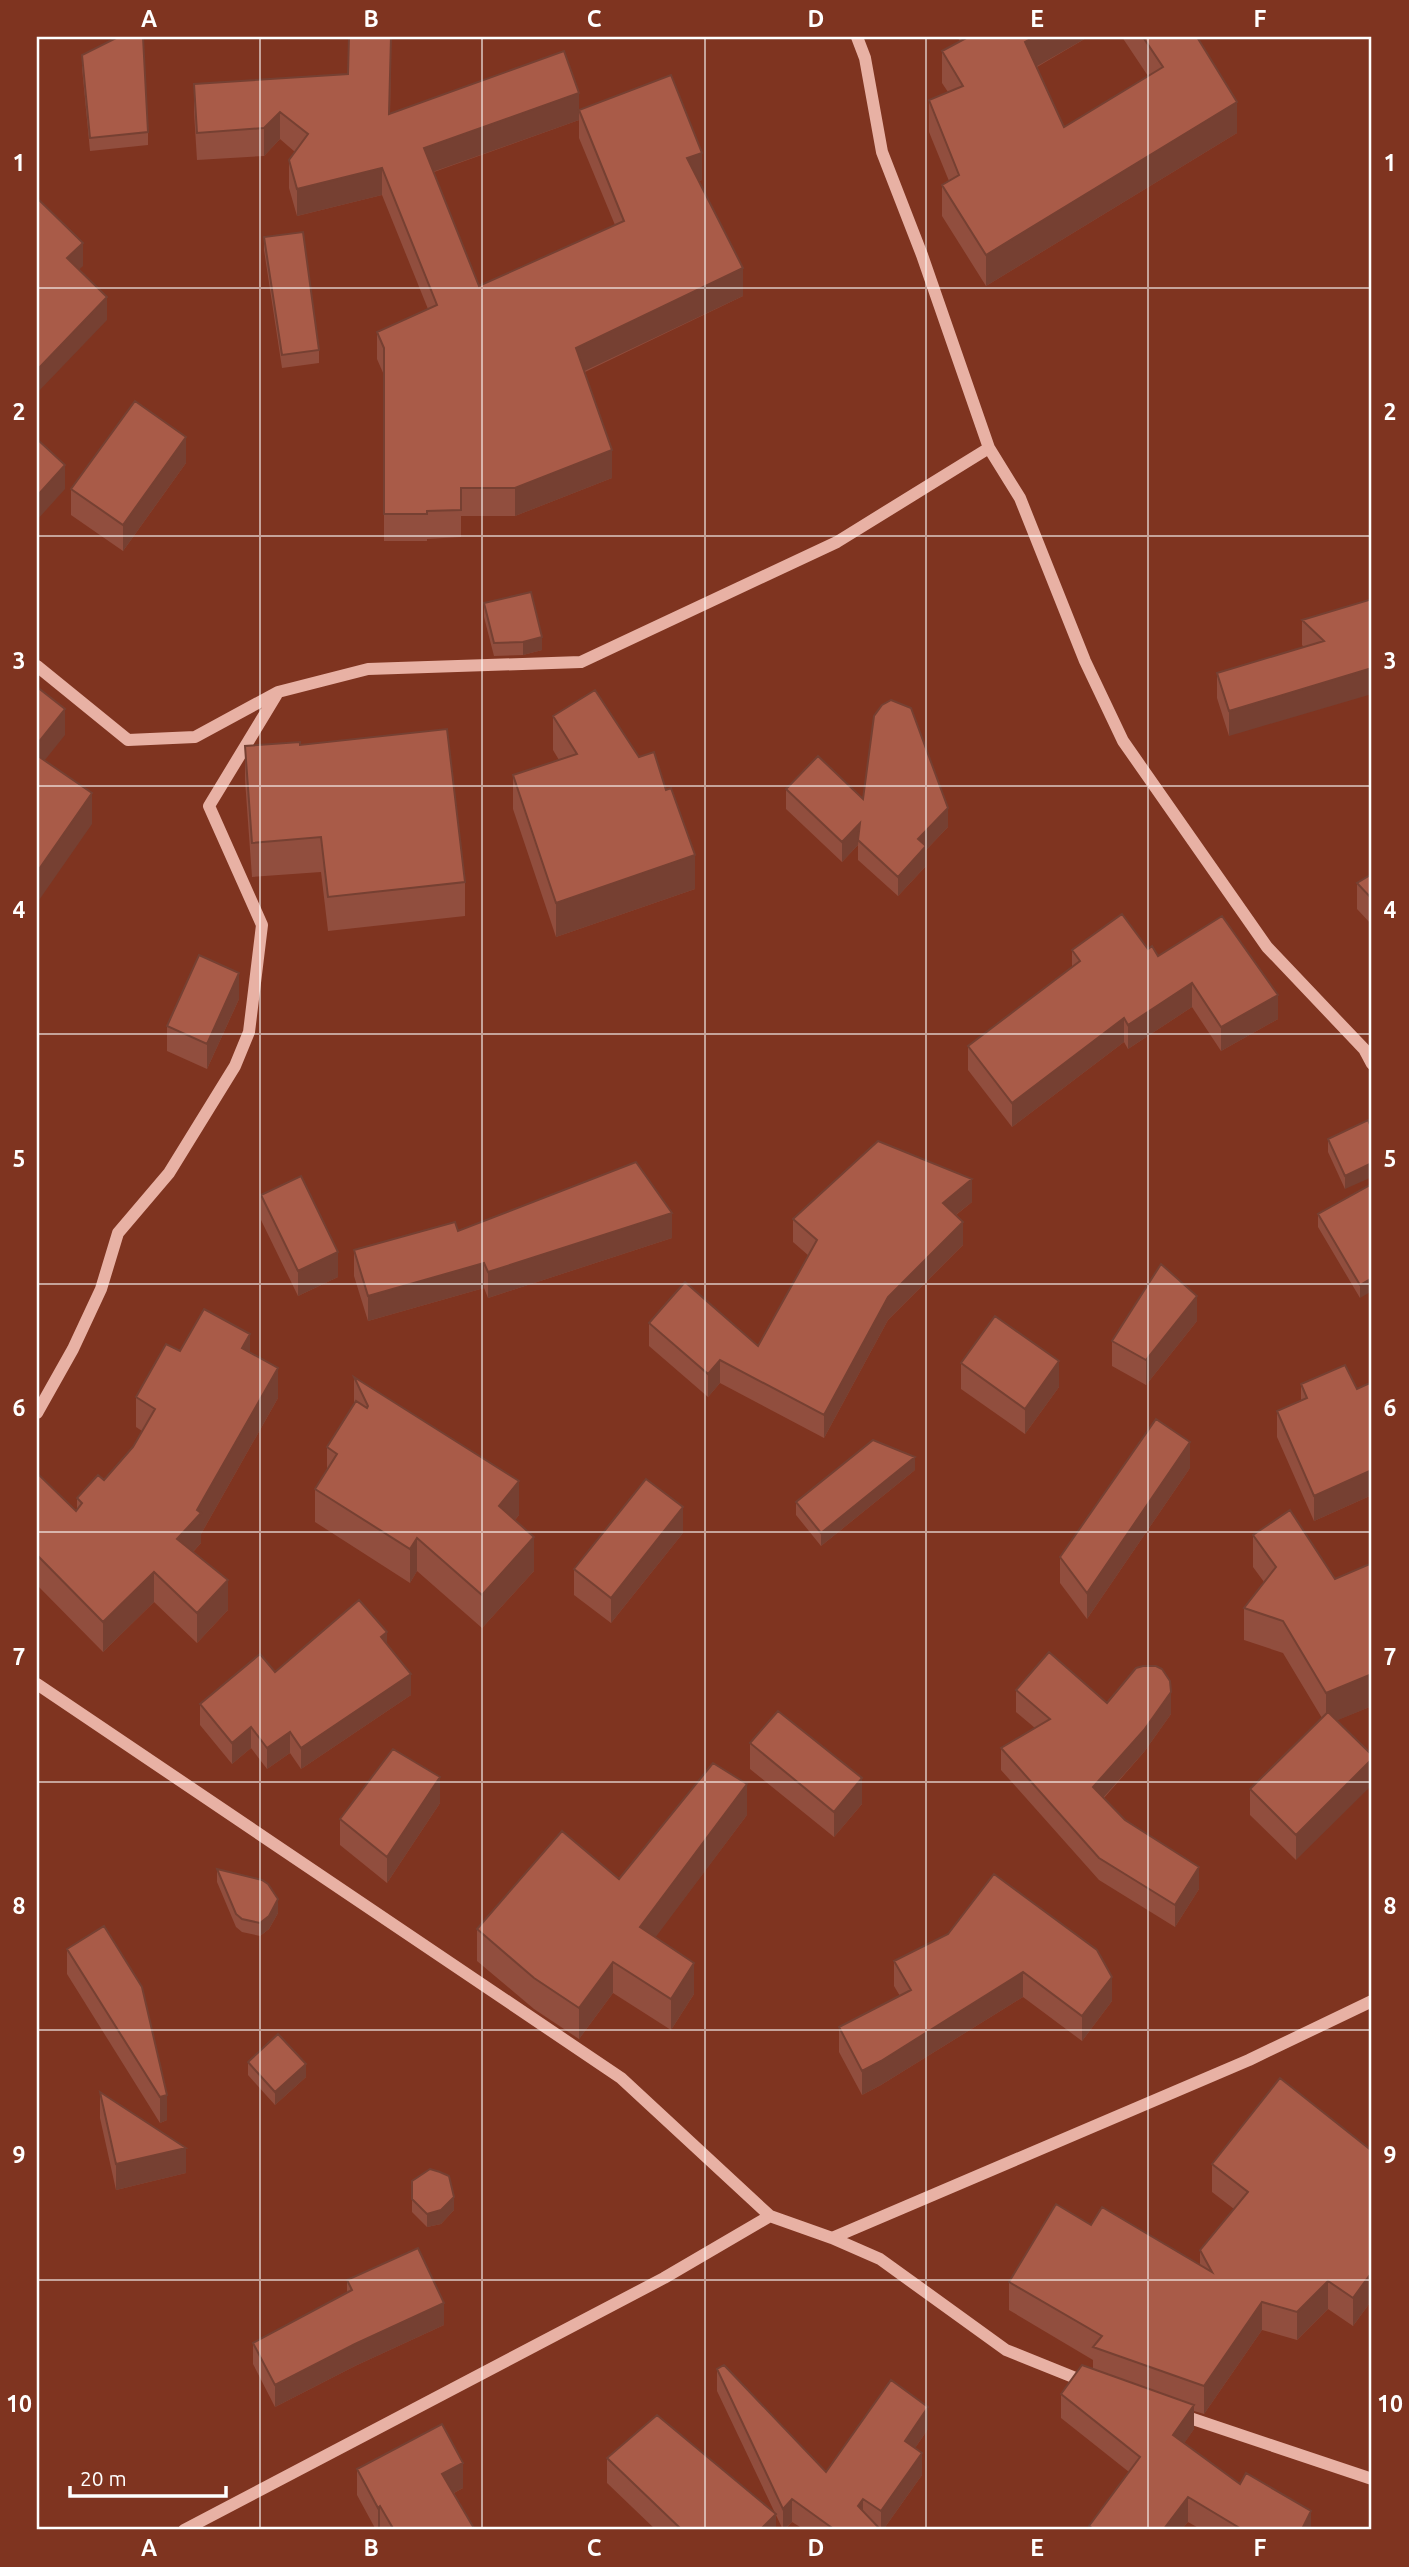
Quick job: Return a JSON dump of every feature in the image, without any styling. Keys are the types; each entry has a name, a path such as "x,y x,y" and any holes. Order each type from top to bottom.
{"street":[{"path":"857,37 865,58 883,152 989,448 1020,498 1085,660 1123,741 1267,947 1364,1049 1372,1064"},
{"path":"37,666 128,740 195,737 278,692 368,669 581,662 837,542 989,448"},
{"path":"37,1413 73,1349 95,1301 118,1233 169,1173 236,1066 248,1032 261,925 209,806 278,692"},
{"path":"37,1684 117,1735 621,2078 769,2216 832,2238 880,2259 1006,2350 1100,2388"},
{"path":"832,2238 1249,2060 1372,2001"},
{"path":"184,2530 664,2278 769,2216"},
{"path":"1164,2410 1372,2479"}],"building":[{"path":"118,37 143,37 148,132 90,138 82,55"},
{"path":"349,37 391,37 389,114 564,51 579,93 424,148 479,286 624,221 579,110 671,75 702,153 687,158 743,268 576,348 612,450 515,488 461,488 461,510 427,511 427,514 384,514 384,348 377,332 437,305 382,168 297,189 289,160 308,134 280,112 264,128 197,133 194,84 348,74"},
{"path":"968,37 1034,37 1025,42 1064,127 1163,67 1143,37 1197,37 1237,102 986,255 942,185 959,175 929,100 963,86 942,51"},
{"path":"37,198 83,243 67,258 107,297 37,370"},
{"path":"303,232 319,350 282,355 264,237"},
{"path":"135,401 186,437 123,525 71,489"},
{"path":"37,439 65,465 37,496"},
{"path":"531,592 542,637 523,642 494,643 484,603"},
{"path":"1372,599 1372,668 1229,711 1217,673 1324,641 1302,620"},
{"path":"37,687 65,709 37,744"},
{"path":"595,690 639,757 654,752 666,790 671,788 695,855 556,903 513,775 577,754 553,716"},
{"path":"891,700 911,708 948,808 918,839 926,846 898,877 858,840 860,823 842,842 786,789 818,756 863,799 874,716 882,705"},
{"path":"447,729 465,882 328,897 321,837 252,843 245,746 300,742 300,745"},
{"path":"38,756 92,793 37,872 37,758"},
{"path":"1372,874 1372,899 1357,883"},
{"path":"1122,914 1148,949 1152,946 1158,956 1222,916 1278,995 1221,1027 1192,983 1128,1025 1124,1018 1012,1103 968,1046 1080,961 1072,950"},
{"path":"199,955 239,973 207,1044 167,1026"},
{"path":"1368,1120 1372,1129 1372,1163 1345,1176 1328,1139"},
{"path":"878,1141 972,1179 943,1203 963,1222 888,1297 824,1415 720,1360 708,1374 649,1323 685,1282 758,1346 817,1240 793,1219"},
{"path":"636,1162 672,1213 488,1272 484,1263 368,1296 354,1250 455,1222 458,1231"},
{"path":"301,1176 338,1252 298,1271 261,1195"},
{"path":"1372,1184 1372,1278 1360,1285 1318,1214"},
{"path":"1161,1264 1197,1296 1146,1360 1112,1341"},
{"path":"204,1309 250,1334 242,1348 278,1368 197,1510 201,1513 177,1539 228,1580 197,1613 154,1572 103,1622 37,1555 37,1473 76,1511 82,1503 77,1498 98,1475 104,1480 133,1447 155,1409 136,1397 166,1344 180,1351"},
{"path":"995,1316 1059,1361 1025,1409 961,1363"},
{"path":"1345,1365 1357,1389 1372,1382 1372,1470 1314,1496 1277,1411 1307,1398 1301,1384"},
{"path":"354,1377 519,1481 499,1506 534,1537 482,1595 417,1538 410,1549 315,1489 337,1454 327,1447 356,1401 367,1408 368,1406"},
{"path":"1156,1419 1190,1442 1087,1593 1060,1557"},
{"path":"873,1440 915,1457 821,1533 796,1502"},
{"path":"646,1479 683,1507 611,1598 574,1569"},
{"path":"1290,1510 1335,1579 1372,1563 1372,1674 1326,1693 1283,1621 1244,1608 1276,1567 1253,1535"},
{"path":"359,1600 387,1632 381,1637 411,1674 301,1748 290,1732 267,1748 251,1727 232,1743 200,1704 260,1654 275,1672"},
{"path":"1049,1652 1107,1703 1136,1668 1156,1666 1162,1669 1170,1681 1171,1692 1144,1730 1093,1787 1125,1820 1199,1867 1175,1905 1099,1858 1001,1748 1050,1719 1016,1690"},
{"path":"778,1711 862,1778 834,1812 750,1743"},
{"path":"1328,1712 1372,1755 1372,1759 1296,1835 1250,1789"},
{"path":"393,1749 440,1777 387,1857 340,1819"},
{"path":"713,1763 747,1784 640,1927 694,1963 671,1999 613,1962 579,2008 534,1978 477,1929 562,1831 619,1879"},
{"path":"217,1869 262,1880 268,1884 278,1899 269,1916 260,1923 242,1919 236,1914"},
{"path":"994,1874 1097,1950 1112,1977 1082,2016 1023,1972 862,2071 839,2027 911,1990 894,1961 948,1934"},
{"path":"104,1926 142,1987 167,2095 160,2097 67,1949"},
{"path":"278,2034 306,2064 275,2092 248,2062"},
{"path":"1280,2078 1372,2151 1372,2278 1369,2276 1353,2298 1328,2281 1297,2312 1262,2302 1204,2386 1093,2347 1102,2336 1009,2282 1056,2204 1091,2225 1102,2207 1212,2272 1200,2250 1248,2192 1212,2164"},
{"path":"100,2092 186,2148 116,2164"},
{"path":"430,2169 449,2176 454,2197 441,2210 427,2214 412,2199 412,2181"},
{"path":"418,2248 444,2303 275,2385 253,2343 352,2290 347,2280"},
{"path":"724,2365 826,2472 891,2380 928,2407 905,2441 922,2453 881,2511 863,2499 858,2506 881,2530 835,2530 792,2499 783,2509 717,2369"},
{"path":"1082,2365 1194,2405 1173,2435 1240,2484 1246,2473 1311,2511 1302,2529 1304,2530 1243,2530 1188,2497 1163,2530 1095,2530 1089,2526 1140,2457 1061,2394"},
{"path":"657,2415 776,2514 760,2530 682,2530 607,2458"},
{"path":"442,2424 463,2463 442,2474 475,2530 394,2530 380,2506 378,2508 357,2469"}]}
